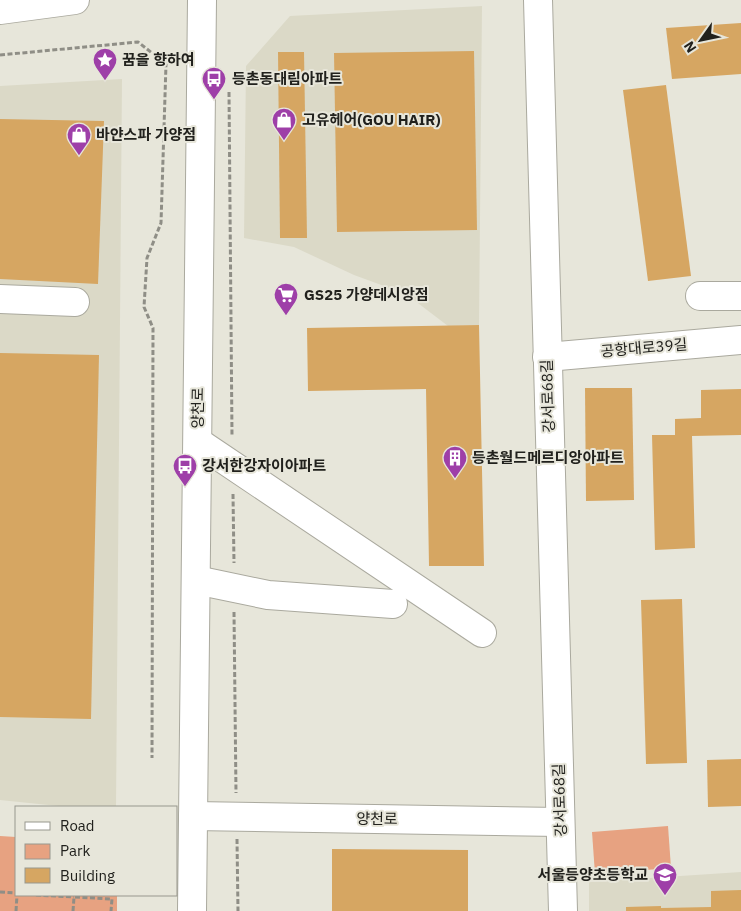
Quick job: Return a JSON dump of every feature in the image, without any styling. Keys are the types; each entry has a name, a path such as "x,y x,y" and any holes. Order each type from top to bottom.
{"street":[{"path":"0,10 68,0"},
{"name":"양천로","path":"192,911 202,0"},
{"name":"강서로68길","path":"538,0 563,911"},
{"path":"700,296 741,296"},
{"path":"0,299 76,302"},
{"name":"공항대로39길","path":"547,357 741,340"},
{"path":"198,442 482,633"},
{"path":"196,580 268,595 393,604"},
{"name":"양천로","path":"193,816 560,822"}],"path":[{"path":"0,55 138,42 166,64 162,223 147,258 144,307 153,328 152,758"},
{"path":"229,92 238,911"},
{"path":"0,892 15,894"},
{"path":"16,896 16,911"},
{"path":"55,896 112,899 112,911"},
{"path":"73,911 74,897"}],"shaded area":[{"path":"482,6 479,325 448,326 406,294 354,275 294,247 244,238 246,66 290,16"},
{"path":"122,79 116,806 58,806 0,800 0,86"},
{"name":"서울등양초등학교","path":"741,872 741,911 589,911 589,882"}],"green space":[{"path":"668,826 671,868 595,874 592,832"},
{"path":"0,836 15,837 15,896 117,896 117,911 0,911"}],"building":[{"path":"741,23 741,74 672,79 666,28"},
{"path":"474,51 477,230 337,232 334,53"},
{"path":"278,52 304,52 307,238 280,238"},
{"path":"666,85 691,276 648,281 623,90"},
{"path":"0,119 104,121 98,284 0,279"},
{"name":"등촌월드메르디앙아파트","path":"479,325 484,566 429,566 426,389 308,391 307,328"},
{"path":"0,353 99,355 91,719 0,717"},
{"path":"585,388 632,388 634,500 586,501"},
{"path":"741,389 741,435 692,436 695,548 655,550 652,435 675,435 675,419 701,418 701,390"},
{"path":"682,599 687,763 646,764 641,600"},
{"path":"741,759 741,806 708,807 707,760"},
{"path":"332,849 468,850 468,911 332,911"},
{"path":"741,890 741,911 626,911 626,907 711,907 711,891"}],"place":[{"name":"꿈을 향하여","path":"105,81"},
{"name":"등촌동대림아파트","path":"214,100"},
{"name":"고유헤어(GOU HAIR)","path":"284,141"},
{"name":"바얀스파 가양점","path":"79,156"},
{"name":"GS25 가양데시앙점","path":"286,316"},
{"name":"등촌월드메르디앙아파트","path":"455,479"},
{"name":"강서한강자이아파트","path":"185,487"},
{"name":"서울등양초등학교","path":"665,896"}]}
